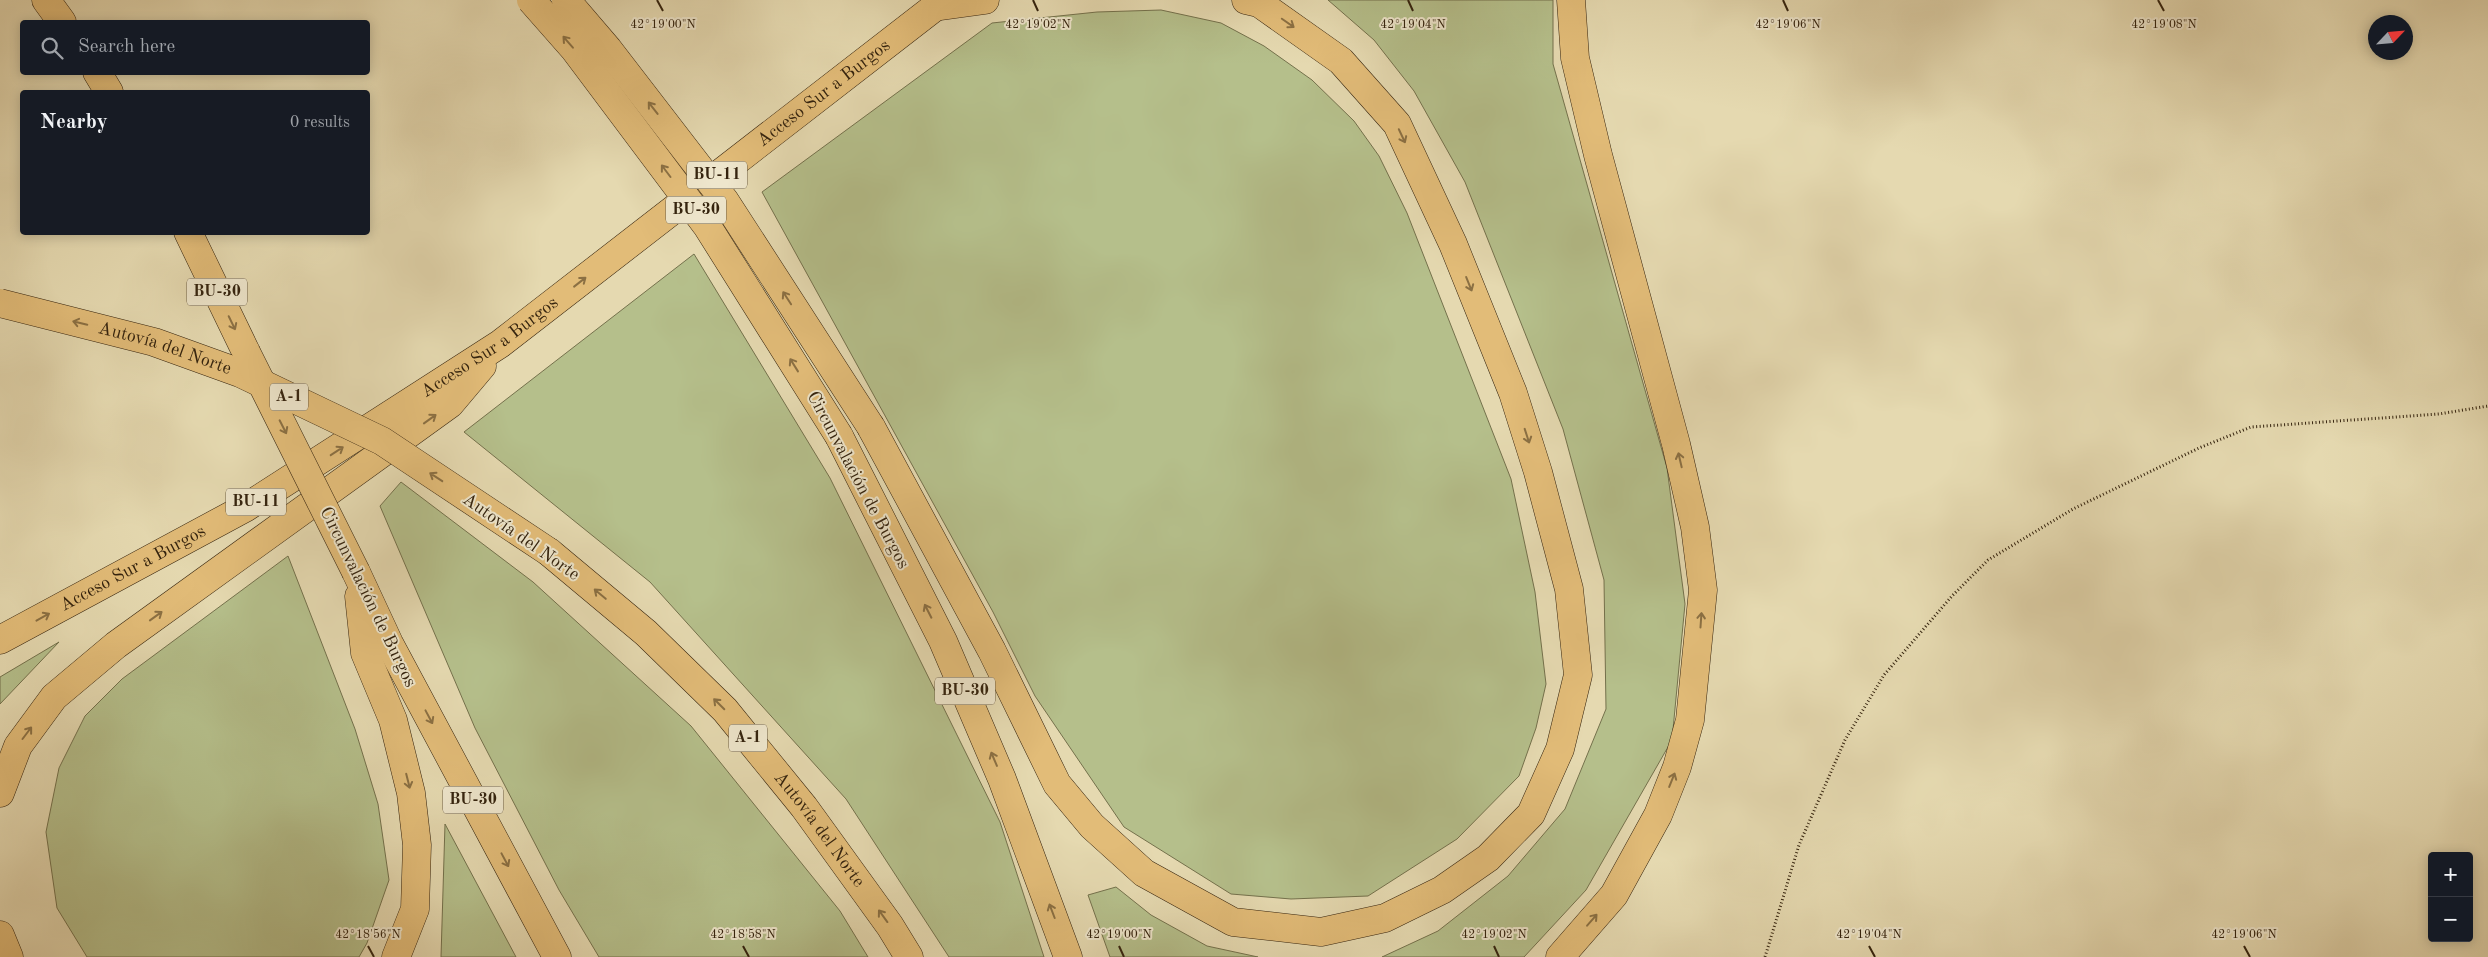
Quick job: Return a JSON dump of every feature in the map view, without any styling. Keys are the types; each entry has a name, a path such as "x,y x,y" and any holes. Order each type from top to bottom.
{"highway":[{"path":"46,0 61,20"},
{"name":"Circunvalación de Burgos","path":"531,0 575,50 707,226 839,436 943,641 1002,779 1068,957"},
{"path":"566,0 608,49 725,201 871,427 992,651 1057,784 1092,826 1144,873 1234,922 1321,932 1386,918 1442,890 1488,858 1531,814 1560,749 1578,675 1569,589 1538,472 1513,393 1453,244 1396,124 1341,61 1259,3 1246,0"},
{"path":"939,3 985,0"},
{"path":"1560,957 1614,895 1658,815 1677,767 1690,720 1703,590 1695,527 1676,444 1598,154 1575,58 1571,0"},
{"name":"Acceso Sur a Burgos","path":"0,640 246,508 500,344 939,3"},
{"path":"99,75 108,90"},
{"name":"Circunvalación de Burgos","path":"189,235 356,572 377,648 557,957"},
{"name":"Autovía del Norte","path":"0,303 154,342 240,373 382,442 549,552 646,633 725,710 804,807 890,926 909,957"},
{"path":"0,793 18,746 54,698 116,645 450,404 500,344"},
{"path":"377,648 411,792 417,845 414,909 396,957"},
{"path":"0,935 9,957"}],"path":[{"path":"1765,957 1799,845 1845,740 1884,675 1952,596 1988,560 2073,509 2198,448 2251,427 2439,414 2488,406"}],"green space":[{"path":"1328,0 1553,0 1553,64 1667,468 1685,604 1672,740 1586,890 1524,957 1382,957 1438,931 1508,876 1565,809 1606,709 1604,580 1563,429 1465,182 1414,91 1374,40"},
{"path":"1161,10 1221,23 1264,46 1312,80 1354,121 1379,156 1407,213 1511,479 1535,592 1546,684 1536,728 1519,776 1457,839 1368,896 1291,899 1231,894 1124,827 1035,696 993,612 762,192 992,23 1097,12"},
{"path":"694,254 830,478 1000,822 1044,957 949,957 846,799 650,582 464,432"},
{"path":"401,482 533,582 691,726 840,911 868,957 599,957 559,890 475,728 380,506"},
{"path":"288,556 355,729 378,804 389,880 367,943 359,957 87,957 57,908 46,832 59,768 85,716 122,679"},
{"path":"59,642 0,704 0,677"},
{"path":"445,824 516,957 441,957"},
{"path":"1116,887 1151,915 1207,946 1258,957 1110,957 1088,895"}]}
